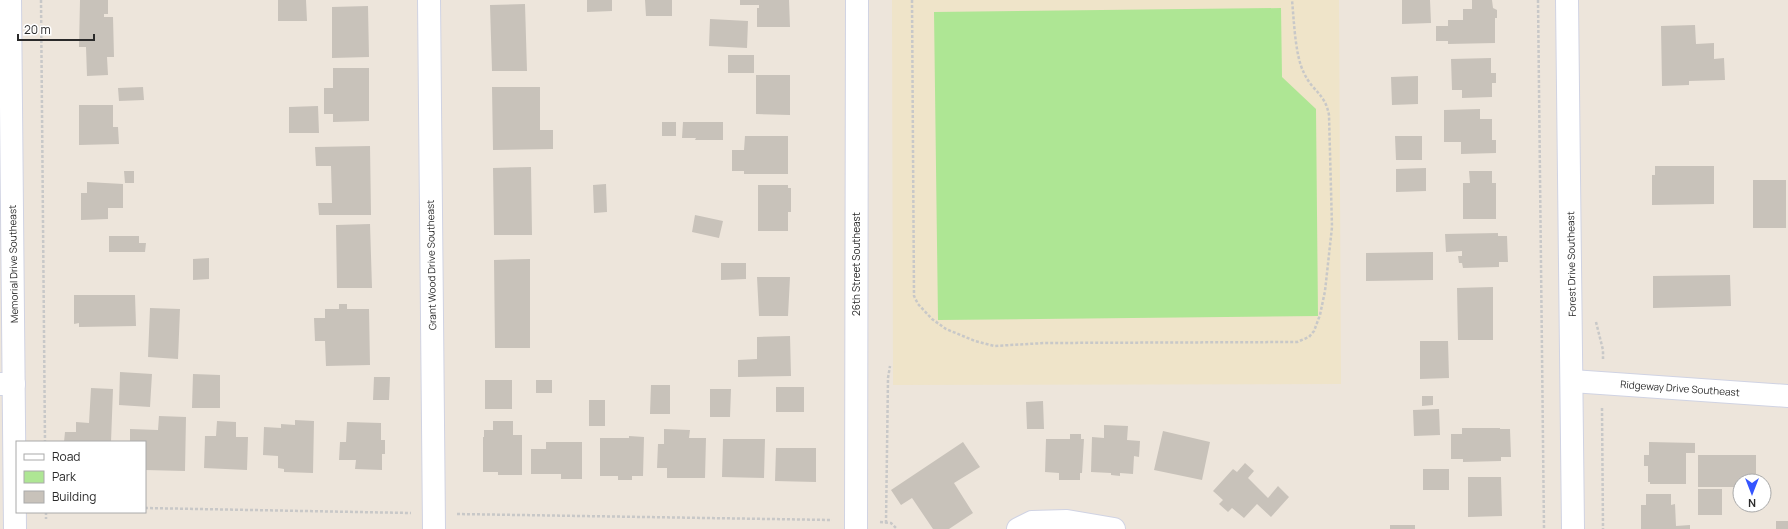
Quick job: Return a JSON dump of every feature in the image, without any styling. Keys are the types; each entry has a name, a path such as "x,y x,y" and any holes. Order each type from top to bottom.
{"street":[{"name":"Memorial Drive Southeast","path":"10,0 7,384 15,529"},
{"name":"Grant Wood Drive Southeast","path":"429,0 434,529"},
{"name":"26th Street Southeast","path":"856,529 857,0"},
{"name":"Forest Drive Southeast","path":"1567,0 1574,529"},
{"name":"Ridgeway Drive Southeast","path":"1572,381 1788,396"},
{"path":"1018,529 1032,522 1067,521 1114,529"}],"path":[{"path":"41,0 46,441"},
{"path":"912,0 914,296 918,304 932,319 946,329 974,341 994,346 1010,346 1044,343 1298,342 1309,337 1320,315 1325,291 1332,227 1329,115 1327,105 1323,98 1304,75 1300,65 1292,0"},
{"path":"1538,0 1544,529"},
{"path":"886,523 888,378 890,366"},
{"path":"1602,407 1603,529"},
{"path":"146,508 418,513"},
{"path":"46,513 46,519"},
{"path":"450,514 834,520"},
{"path":"877,522 891,523 897,529"}],"shaded area":[{"path":"892,0 1339,0 1341,384 893,385"}],"green space":[{"path":"1281,8 1282,77 1316,109 1318,316 938,320 934,12"}],"building":[{"path":"80,0 108,0 108,14 104,14 104,17 113,17 114,57 107,57 108,75 87,76 86,47 79,47"},
{"path":"278,0 306,0 307,21 278,21"},
{"path":"587,0 612,0 612,11 587,12"},
{"path":"645,0 672,0 672,16 646,16"},
{"path":"740,0 789,0 790,27 757,27 757,8 759,8 759,5 740,5"},
{"path":"1402,0 1430,0 1431,23 1402,24"},
{"path":"1472,0 1492,0 1493,8 1497,10 1497,18 1495,18 1495,43 1448,44 1448,41 1436,41 1436,26 1448,26 1448,20 1463,20 1463,9 1472,9"},
{"path":"525,4 527,71 492,71 490,5"},
{"path":"368,6 369,57 332,58 332,7"},
{"path":"710,19 748,21 747,48 709,46"},
{"path":"1695,25 1696,44 1714,43 1714,59 1724,58 1725,80 1689,81 1689,85 1662,86 1661,26"},
{"path":"728,55 754,55 754,73 728,73"},
{"path":"1491,58 1491,73 1496,73 1496,83 1492,83 1492,97 1462,98 1462,90 1452,90 1451,59"},
{"path":"333,68 369,68 369,121 333,122 333,114 324,114 324,88 333,88"},
{"path":"756,75 790,75 790,115 756,114"},
{"path":"1418,76 1418,104 1392,105 1391,77"},
{"path":"143,87 144,100 119,101 118,88"},
{"path":"492,87 540,87 540,130 553,130 553,149 493,150"},
{"path":"79,105 113,105 113,127 118,127 119,144 79,145"},
{"path":"318,106 319,133 289,133 289,107"},
{"path":"1480,109 1480,119 1492,119 1492,140 1496,140 1496,153 1461,154 1461,142 1444,142 1444,110"},
{"path":"662,122 676,122 676,136 662,136"},
{"path":"683,122 723,122 723,140 695,140 696,138 682,138"},
{"path":"745,136 788,136 788,174 744,174 744,171 732,171 732,150 744,150"},
{"path":"1395,136 1422,136 1422,160 1396,160"},
{"path":"370,146 371,215 319,215 318,203 332,203 331,166 316,166 315,147"},
{"path":"1655,166 1714,166 1714,204 1652,205 1652,175 1655,175"},
{"path":"531,167 532,235 494,235 493,168"},
{"path":"1426,168 1426,191 1396,192 1396,169"},
{"path":"124,171 134,171 134,183 125,183"},
{"path":"1469,171 1492,171 1492,183 1496,183 1496,219 1463,219 1463,183 1470,183"},
{"path":"1753,180 1786,180 1786,228 1753,228"},
{"path":"87,182 123,184 123,208 108,208 108,219 81,220 81,193 87,193"},
{"path":"606,184 607,212 594,213 593,185"},
{"path":"758,185 788,185 788,188 791,188 791,212 788,212 788,231 758,231"},
{"path":"695,215 723,221 719,238 692,232"},
{"path":"370,224 372,288 337,288 336,225"},
{"path":"1498,233 1498,236 1507,236 1508,262 1499,262 1499,267 1463,268 1462,263 1459,263 1458,256 1462,256 1462,251 1446,252 1445,234"},
{"path":"109,236 139,236 139,243 146,243 145,252 109,252"},
{"path":"1433,252 1433,280 1366,281 1366,253"},
{"path":"209,258 209,279 193,280 193,259"},
{"path":"530,259 530,348 495,348 494,260"},
{"path":"721,263 746,263 746,279 721,280"},
{"path":"1730,275 1731,306 1653,308 1653,276"},
{"path":"757,277 790,277 788,316 759,316"},
{"path":"1493,287 1493,340 1458,340 1457,288"},
{"path":"74,295 135,295 136,326 79,327 79,323 74,324"},
{"path":"339,304 347,304 347,309 369,309 370,365 326,366 325,341 315,341 314,318 325,318 325,309 339,309"},
{"path":"150,308 180,309 178,359 148,357"},
{"path":"790,336 791,376 738,377 738,360 757,359 757,337"},
{"path":"1420,341 1448,341 1449,378 1420,379"},
{"path":"120,372 152,374 150,407 119,405"},
{"path":"193,374 220,375 220,408 192,408"},
{"path":"374,377 390,377 389,400 373,400"},
{"path":"485,380 512,380 512,409 485,409"},
{"path":"536,380 552,380 552,393 536,393"},
{"path":"651,385 670,385 670,414 650,414"},
{"path":"776,387 804,387 804,412 776,412"},
{"path":"91,388 113,389 111,441 64,441 65,432 76,432 76,422 89,423"},
{"path":"710,389 731,389 730,417 710,417"},
{"path":"1422,396 1433,396 1433,405 1422,406"},
{"path":"589,400 605,400 605,426 589,426"},
{"path":"1043,401 1044,429 1027,429 1026,402"},
{"path":"1439,409 1440,435 1414,436 1413,410"},
{"path":"159,416 186,417 185,471 146,470 146,441 130,441 130,429 158,430"},
{"path":"295,420 314,421 313,473 284,472 284,469 278,468 278,456 263,455 264,427 281,428 281,424 295,425"},
{"path":"217,421 236,422 236,437 248,437 247,470 204,468 205,436 216,436"},
{"path":"493,421 513,421 513,435 522,435 522,475 498,475 498,472 483,472 484,430 493,430"},
{"path":"347,422 381,423 381,440 385,440 385,454 382,454 382,470 355,469 356,460 339,460 340,442 346,442"},
{"path":"1104,425 1128,426 1127,440 1140,441 1139,457 1134,456 1133,474 1120,473 1120,476 1111,475 1111,473 1091,472 1092,437 1104,438"},
{"path":"1462,428 1510,429 1511,457 1501,457 1501,461 1463,462 1463,459 1451,459 1451,434 1462,434"},
{"path":"664,429 690,430 689,438 706,438 705,478 667,478 667,468 657,468 658,444 664,444"},
{"path":"1163,431 1210,442 1202,480 1154,470"},
{"path":"1070,434 1081,434 1081,439 1084,439 1082,473 1080,473 1080,480 1059,480 1059,473 1045,472 1046,439 1070,439"},
{"path":"629,436 644,437 643,476 632,476 632,480 618,480 618,476 600,476 600,438 629,438"},
{"path":"723,439 765,439 764,478 722,477"},
{"path":"546,442 582,442 582,479 561,479 561,474 531,474 531,449 546,449"},
{"path":"963,442 980,467 954,483 973,513 949,529 933,529 912,498 901,505 891,490"},
{"path":"1649,442 1695,443 1695,453 1686,453 1686,484 1650,484 1650,482 1648,482 1648,466 1644,466 1644,455 1649,455"},
{"path":"776,448 816,448 816,482 775,481"},
{"path":"1698,455 1756,455 1756,473 1732,473 1732,487 1698,487"},
{"path":"1245,463 1254,471 1248,478 1268,498 1278,486 1289,497 1271,517 1257,504 1244,518 1232,508 1228,512 1219,504 1223,500 1213,491 1233,469 1237,472"},
{"path":"1423,469 1449,469 1449,490 1423,490"},
{"path":"1468,477 1501,477 1502,516 1468,517"},
{"path":"1698,489 1722,489 1722,515 1698,515"},
{"path":"1646,494 1671,494 1671,505 1675,504 1676,526 1690,525 1690,529 1641,529 1641,505 1646,505"},
{"path":"1776,521 1788,521 1788,529 1776,529"},
{"path":"1390,525 1415,525 1415,529 1390,529"}]}
